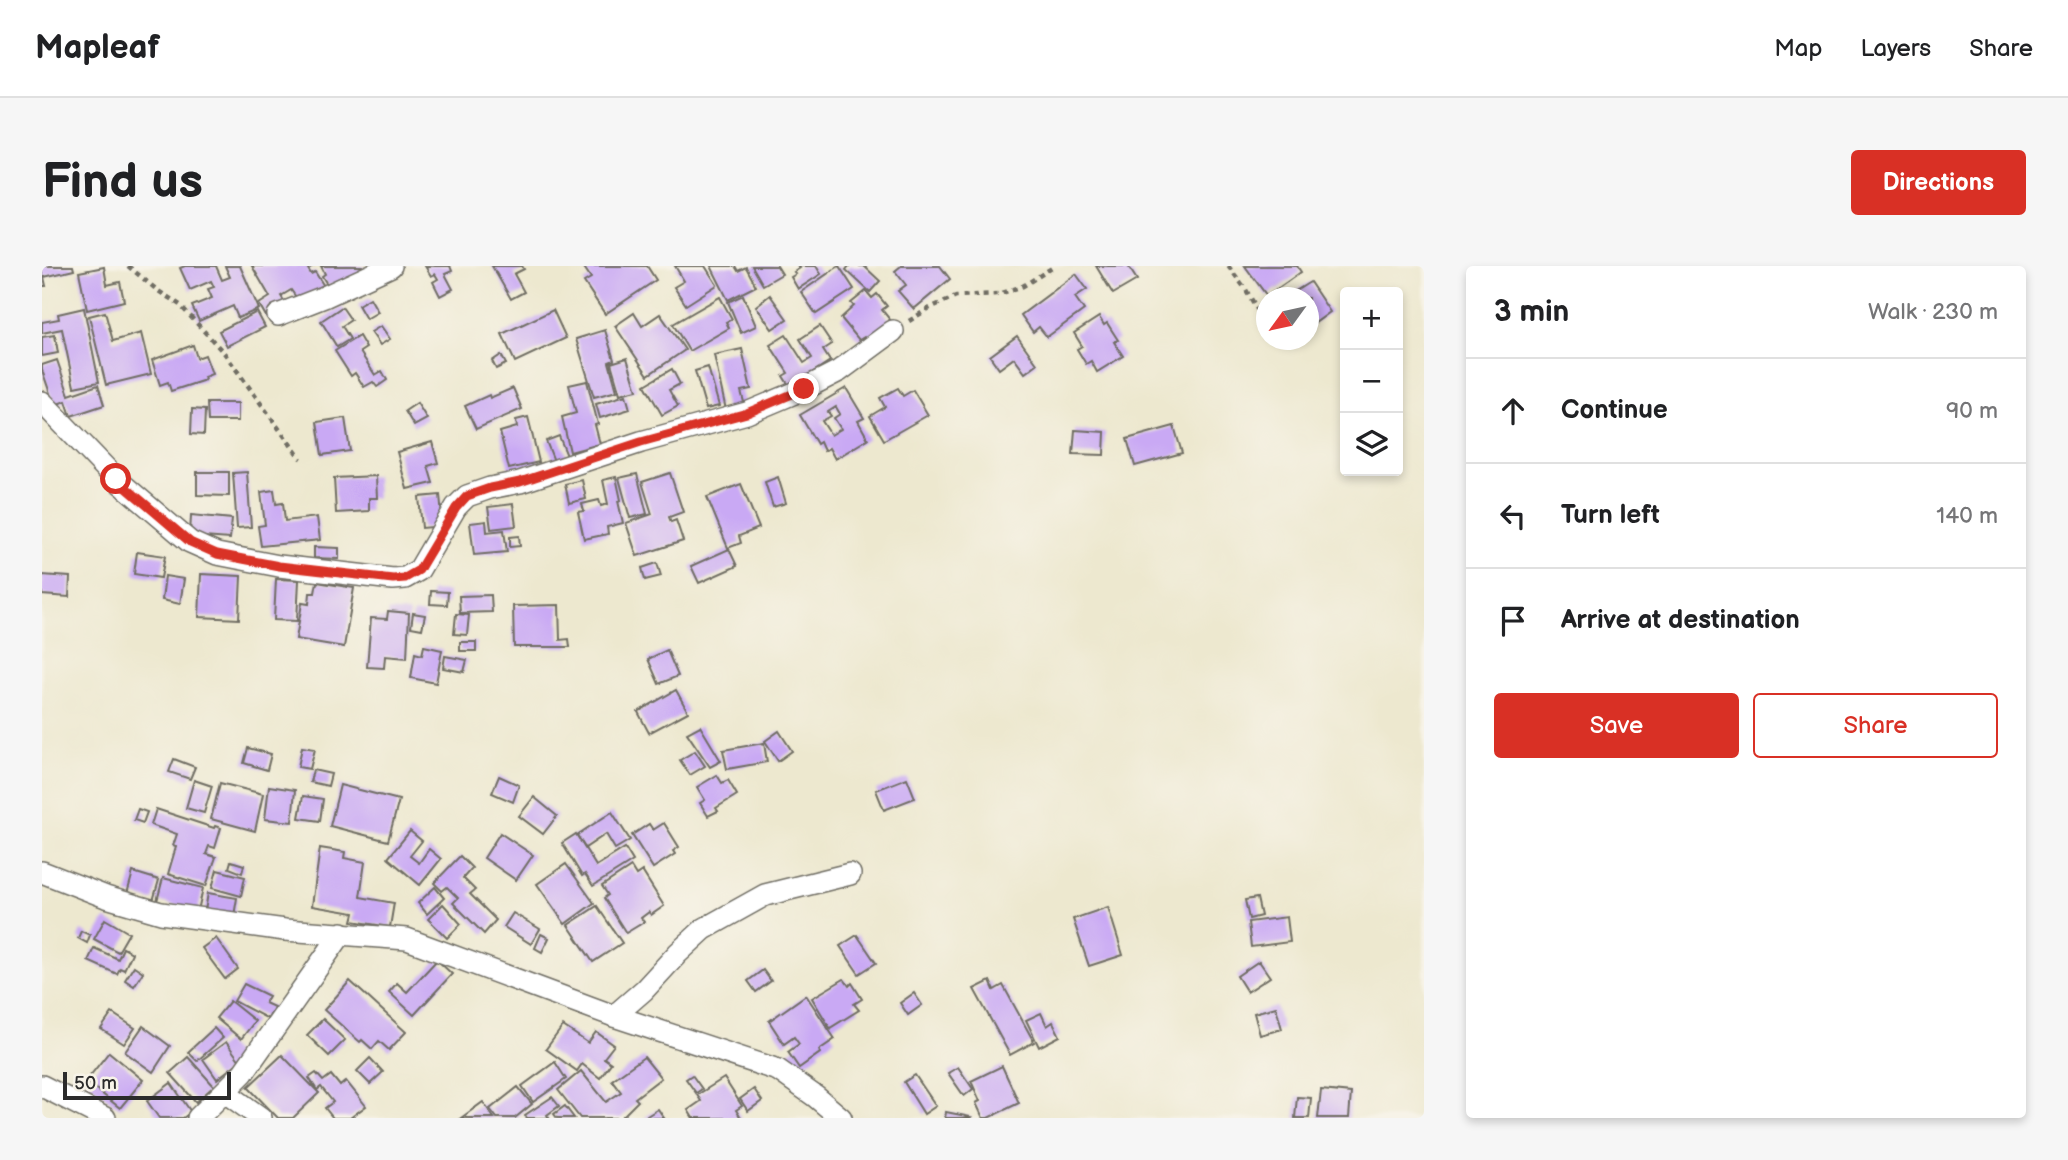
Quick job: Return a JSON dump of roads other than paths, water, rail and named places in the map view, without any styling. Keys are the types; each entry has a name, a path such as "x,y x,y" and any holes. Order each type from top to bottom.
{"street":[{"path":"278,315 391,266"},
{"path":"42,402 116,479 190,542 217,554 279,566 393,579 405,578 419,570 456,508 467,496 520,482 641,442 747,413 839,371 893,331"},
{"path":"42,872 106,897 161,913 285,930 407,939 614,1016 778,1070 841,1118"},
{"path":"614,1016 644,990 704,929 765,895 850,874"},
{"path":"198,1118 243,1073 342,933"},
{"path":"42,1086 105,1118"},
{"path":"225,1092 261,1118"}]}
